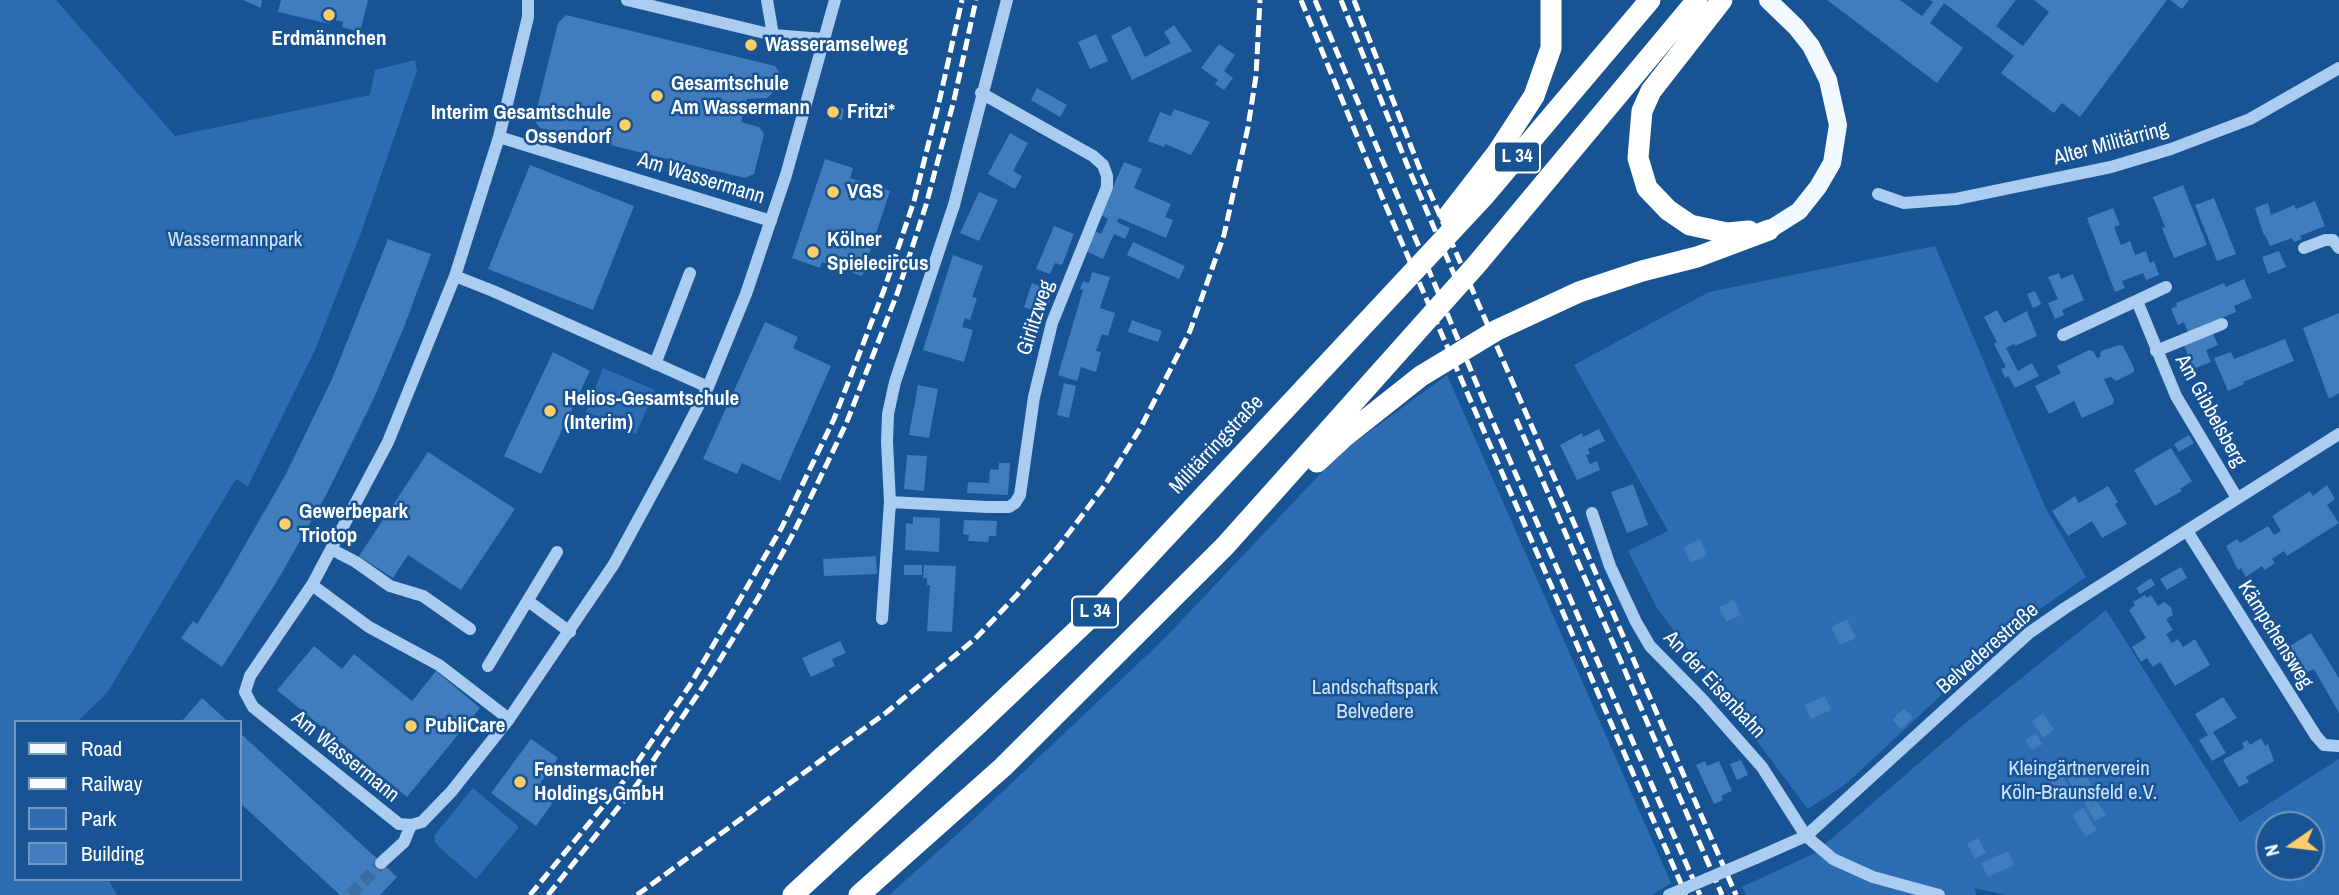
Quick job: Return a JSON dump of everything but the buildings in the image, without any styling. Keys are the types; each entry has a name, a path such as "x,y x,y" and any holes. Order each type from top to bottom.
{"highway":[{"name":"L 34","path":"1378,309 1497,153 1534,96 1551,48 1551,0"},
{"name":"Militärringstraße","path":"793,895 1091,616 1485,195 1650,0"},
{"name":"L 34","path":"1225,546 1477,264 1698,0"},
{"name":"L 34","path":"1722,0 1651,91 1642,111 1639,131 1638,158 1641,173 1647,188 1658,201 1690,225 1727,233 1769,230"},
{"name":"L 34","path":"859,895 1003,767 1225,546 1344,437 1421,376 1497,330 1579,292 1642,271 1697,257 1769,230"}],"main road":[{"name":"L 34","path":"1768,0 1811,46 1828,80 1838,125 1832,163 1818,187 1799,211 1769,230"}],"street":[{"name":"Am Wassermann","path":"528,0 528,17 499,138 455,276 388,442 312,585 250,677 245,692 253,707 399,824 422,822 451,792 509,719 614,565 708,387 746,295 786,175 824,39"},
{"path":"627,0 773,35 824,39 835,0"},
{"path":"767,0 773,35"},
{"path":"882,619 890,502 888,414 895,382 954,205 1007,0"},
{"name":"Alter Militärring","path":"1878,194 1904,203 1956,199 2111,167 2171,149 2250,119 2339,68"},
{"name":"Girlitzweg","path":"890,502 986,507 1009,507 1015,503 1020,495 1034,397 1052,323 1107,187 1103,164 1093,156 981,93"},
{"name":"Am Wassermann","path":"499,138 771,220"},
{"path":"2304,248 2325,240 2333,240 2339,248"},
{"path":"655,364 690,273"},
{"path":"455,276 708,387"},
{"path":"2063,335 2166,287"},
{"name":"Am Gibbelsberg","path":"2137,301 2176,396 2237,498"},
{"path":"2157,351 2222,324"},
{"name":"Belvederestraße","path":"1669,895 1806,836 2029,634 2339,434"},
{"name":"An der Eisenbahn","path":"1592,513 1610,566 1650,646 1702,698 1762,766 1806,836 1833,859 1873,877 1939,895"},
{"name":"Kämpchensweg","path":"2187,531 2316,736 2325,745 2339,746"},
{"path":"331,549 356,562 390,586 423,596 470,629"},
{"path":"488,666 557,552"},
{"path":"312,585 369,627 439,665 509,719"},
{"path":"528,601 570,632"},
{"path":"381,863 404,842 411,825"}],"green space":[{"name":"Wassermannpark","path":"0,0 56,0 175,136 370,95 375,70 415,60 417,71 362,230 315,350 248,486 236,479 107,693 79,720 14,720 14,881 109,881 117,895 0,895"},
{"path":"1935,246 2046,509 2086,577 2014,627 1846,784 1808,809 1657,608 1628,551 1668,531 1574,365 1709,292"},
{"path":"603,368 655,390 636,434 586,412"},
{"name":"Landschaftspark Belvedere","path":"1447,375 1671,883 1652,895 889,895 962,830 1164,639 1339,454"},
{"name":"Kleingärtnerverein Köln-Braunsfeld e.V.","path":"2106,610 2240,822 2255,812 2255,881 2325,881 2325,811 2257,811 2339,759 2339,895 2005,895 1975,888 1976,895 1746,895 1742,887 1815,853 1962,726"},
{"path":"473,788 519,827 476,879 439,847 434,836"}],"tunnel":[{"path":"351,895 381,863"}],"railway":[{"path":"530,895 628,776 690,685 782,527 834,419 884,290 914,201 962,0"},
{"path":"548,895 638,783 710,676 758,598 794,532 846,424 897,294 926,205 954,100 976,0"},
{"path":"637,895 887,712 975,639 1059,546 1105,485 1141,427 1190,331 1224,235 1248,127 1256,76 1260,0"},
{"path":"1301,0 1385,204 1686,895"},
{"path":"1315,0 1486,406 1700,895"},
{"path":"1341,0 1460,288"},
{"path":"1354,0 1421,172 1736,895"},
{"path":"1516,419 1722,895"}],"place":[{"name":"Erdmännchen","path":"329,15"},
{"name":"Wasseramselweg","path":"751,45"},
{"name":"Gesamtschule Am Wassermann","path":"657,96"},
{"name":"Fritzi*","path":"833,112"},
{"name":"Interim Gesamtschule Ossendorf","path":"625,125"},
{"name":"VGS","path":"833,192"},
{"name":"Kölner Spielecircus","path":"813,252"},
{"name":"Helios-Gesamtschule (Interim)","path":"550,411"},
{"name":"Gewerbepark Triotop","path":"285,524"},
{"name":"PubliCare","path":"411,726"},
{"name":"Fenstermacher Holdings GmbH","path":"520,782"}]}
